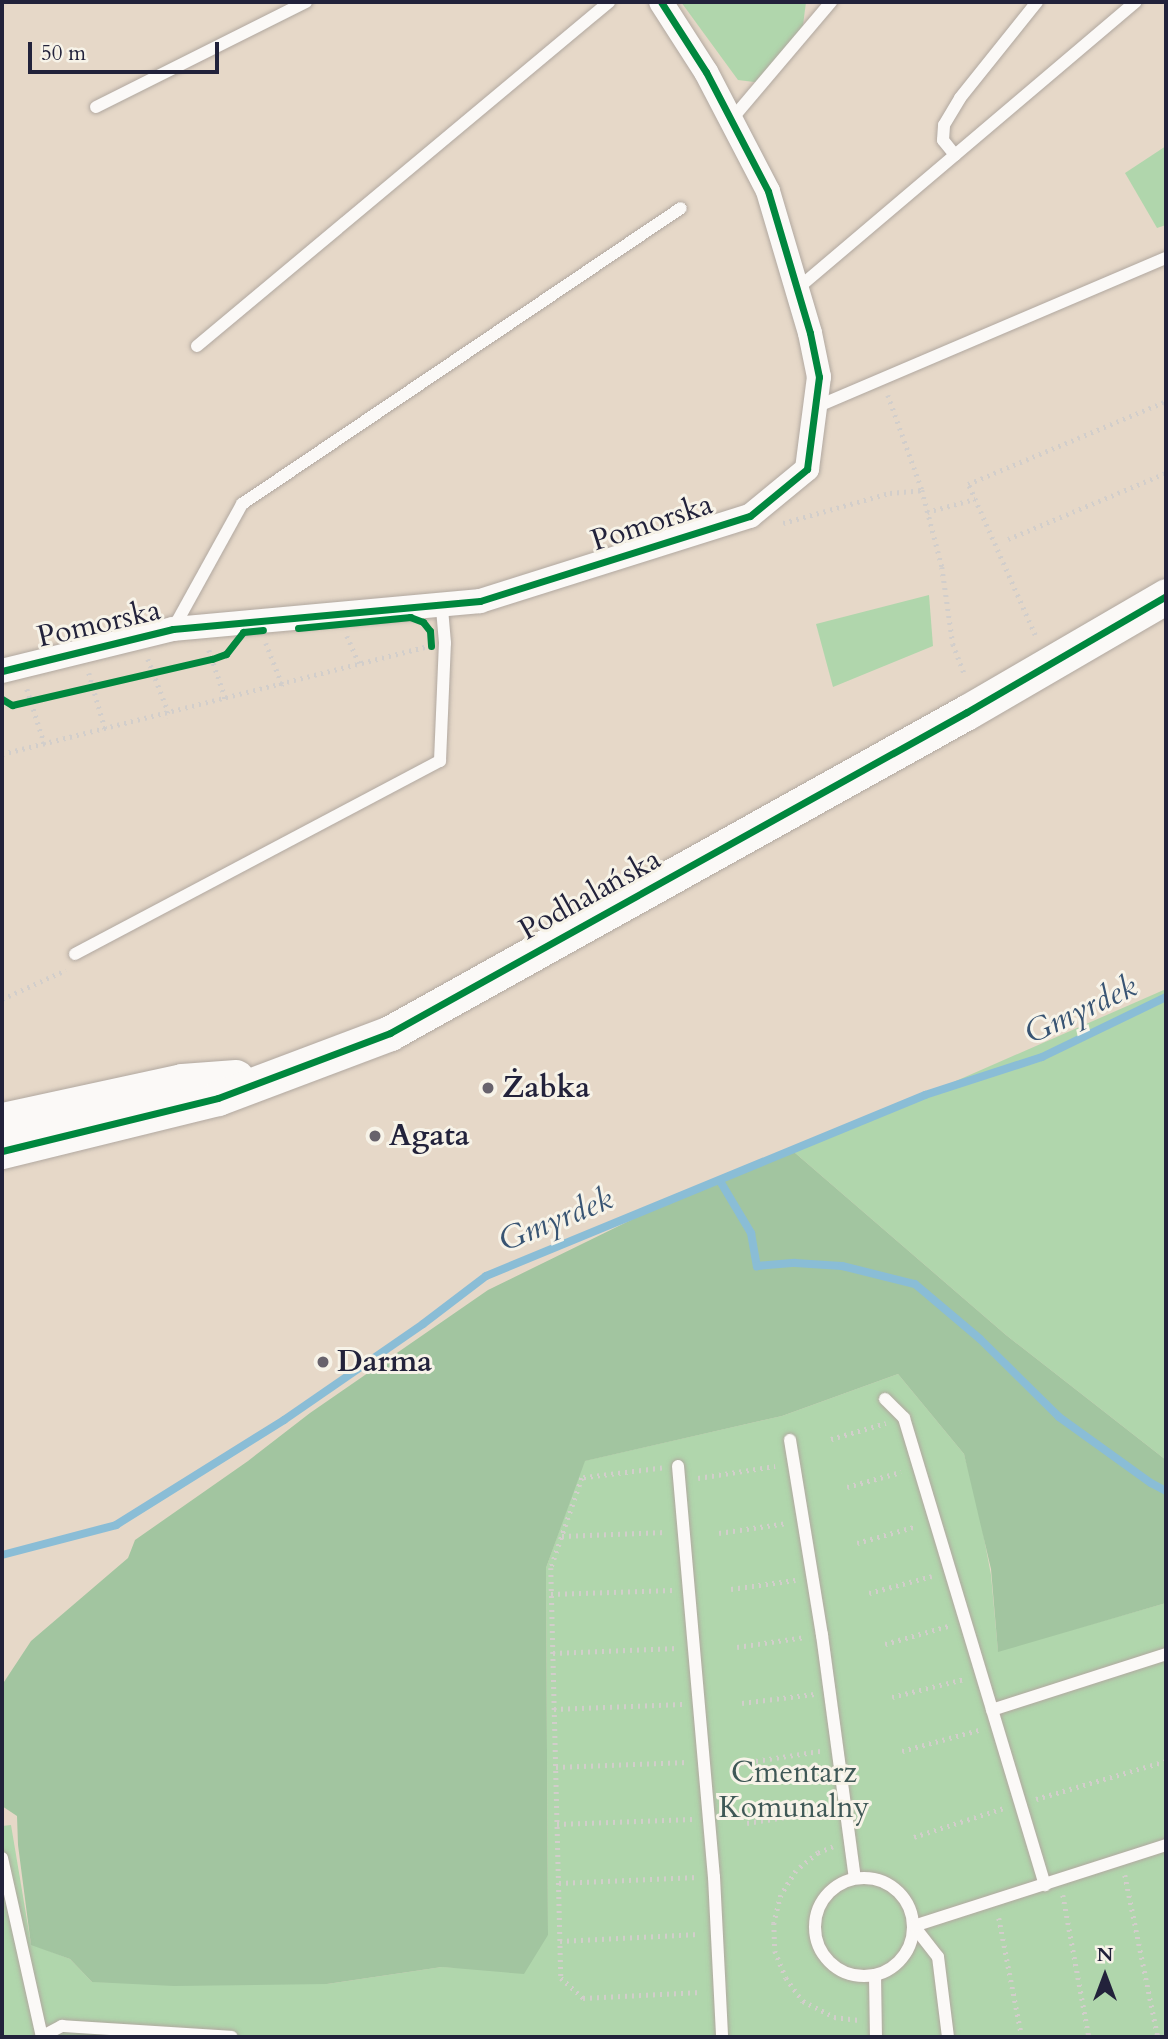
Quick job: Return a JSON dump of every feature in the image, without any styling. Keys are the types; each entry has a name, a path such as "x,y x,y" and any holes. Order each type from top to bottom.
{"street":[{"name":"Pomorska","path":"10,668 173,629 480,601 750,516 807,469 819,377 768,191 731,120 661,2"},
{"name":"Podhalańska","path":"2,1151 218,1098 390,1033 967,712 1166,596"},
{"name":"Podhalańska","path":"2,1120 182,1081 288,1073"}],"lane":[{"path":"96,107 306,2"},
{"path":"197,346 608,2"},
{"path":"731,120 831,2"},
{"path":"955,155 943,140 944,125 960,98 1037,2"},
{"path":"797,289 1136,2"},
{"name":"Pomorska","path":"173,629 242,504 681,208"},
{"path":"816,407 1166,258"},
{"path":"75,954 440,761 445,643 442,605"},
{"path":"885,1399 904,1418 1045,1885"},
{"path":"790,1440 822,1635 855,1878"},
{"path":"678,1466 714,1877 722,2037"},
{"path":"992,1710 1166,1654"},
{"path":"914,1926 1166,1845"},
{"path":"2,1860 42,2037 62,2026 232,2037"},
{"path":"855,1878 872,1878 895,1889 911,1909 914,1926 911,1942 903,1957 891,1969 875,1975 859,1976 837,1968 821,1951 815,1937 814,1921 828,1892 855,1878"},
{"path":"914,1926 938,1957 948,2037"},
{"path":"875,1975 876,2037"}],"path":[{"path":"881,379 922,490 942,567 953,644 964,673"},
{"path":"1035,635 968,484 1166,401"},
{"path":"1008,539 1166,474"},
{"path":"775,525 890,493 922,490"},
{"path":"928,512 975,499"},
{"path":"257,620 281,686"},
{"path":"201,626 225,700"},
{"path":"140,636 168,711 166,718"},
{"path":"2,754 106,726 281,686 431,646"},
{"path":"81,650 106,732"},
{"path":"10,668 44,742 43,748"},
{"path":"2,999 68,970 75,954"},
{"path":"831,1439 904,1418"},
{"path":"679,1481 794,1463"},
{"path":"678,1466 582,1478 551,1568 561,1978 583,1998 720,1991"},
{"path":"846,1487 919,1467"},
{"path":"719,1534 803,1520"},
{"path":"858,1543 935,1521"},
{"path":"562,1536 684,1531"},
{"path":"869,1593 950,1571"},
{"path":"730,1589 813,1577"},
{"path":"551,1594 689,1589"},
{"path":"885,1644 965,1621"},
{"path":"737,1647 822,1635"},
{"path":"553,1653 694,1647"},
{"path":"892,1698 982,1674"},
{"path":"742,1703 830,1692"},
{"path":"554,1709 699,1704"},
{"path":"902,1751 997,1725"},
{"path":"742,1763 837,1749"},
{"path":"556,1767 704,1762"},
{"path":"747,1823 845,1808"},
{"path":"557,1824 709,1819"},
{"path":"850,1841 818,1853 796,1871 781,1895 774,1923 775,1951 786,1978 803,2001 834,2017 876,2021"},
{"path":"1122,1861 1158,2037"},
{"path":"559,1883 714,1877"},
{"path":"1060,1880 1089,2037"},
{"path":"996,1900 1022,2037"},
{"path":"560,1941 717,1934"}],"green space":[{"path":"681,2 806,2 802,33 762,83 738,80"},
{"path":"1166,146 1166,225 1157,228 1125,173"},
{"path":"929,595 933,646 833,687 816,624"},
{"path":"1166,989 1166,1460 1006,1335 794,1152"},
{"path":"794,1152 1006,1335 1166,1460 1166,1603 998,1652 991,1569 964,1454 898,1374 782,1416 585,1461 546,1568 548,1935 524,1974 442,1967 327,1984 174,1986 92,1982 70,1959 31,1945 18,1845 17,1816 2,1806 2,1685 31,1641 128,1558 135,1540 248,1461 310,1413 488,1290 633,1219"},
{"name":"Cmentarz Komunalny","path":"898,1374 964,1454 978,1506 991,1575 998,1651 1166,1603 1166,2037 2,2037 2,1826 11,1825 31,1944 70,1959 92,1982 327,1984 442,1967 465,1968 548,1935 546,1568 584,1461 782,1416"}],"waterway":[{"name":"Gmyrdek","path":"2,1555 116,1525 284,1420 423,1324 486,1276 925,1095 1042,1057 1166,997"},
{"path":"720,1181 751,1233 757,1266 795,1263 842,1266 915,1284 980,1339 1059,1417 1166,1491"}],"cycle path":[{"path":"2,671 173,629 480,601 750,516 807,469 819,377 810,333 768,191 706,72 661,2"},
{"path":"2,1151 218,1098 390,1033 967,712 1166,596"},
{"path":"298,628 410,617 423,622 430,631 431,646"},
{"path":"2,699 12,705 212,659 226,654 243,632 263,630"}],"place":[{"name":"Żabka","path":"488,1088"},
{"name":"Agata","path":"375,1136"},
{"name":"Darma","path":"323,1362"}]}
